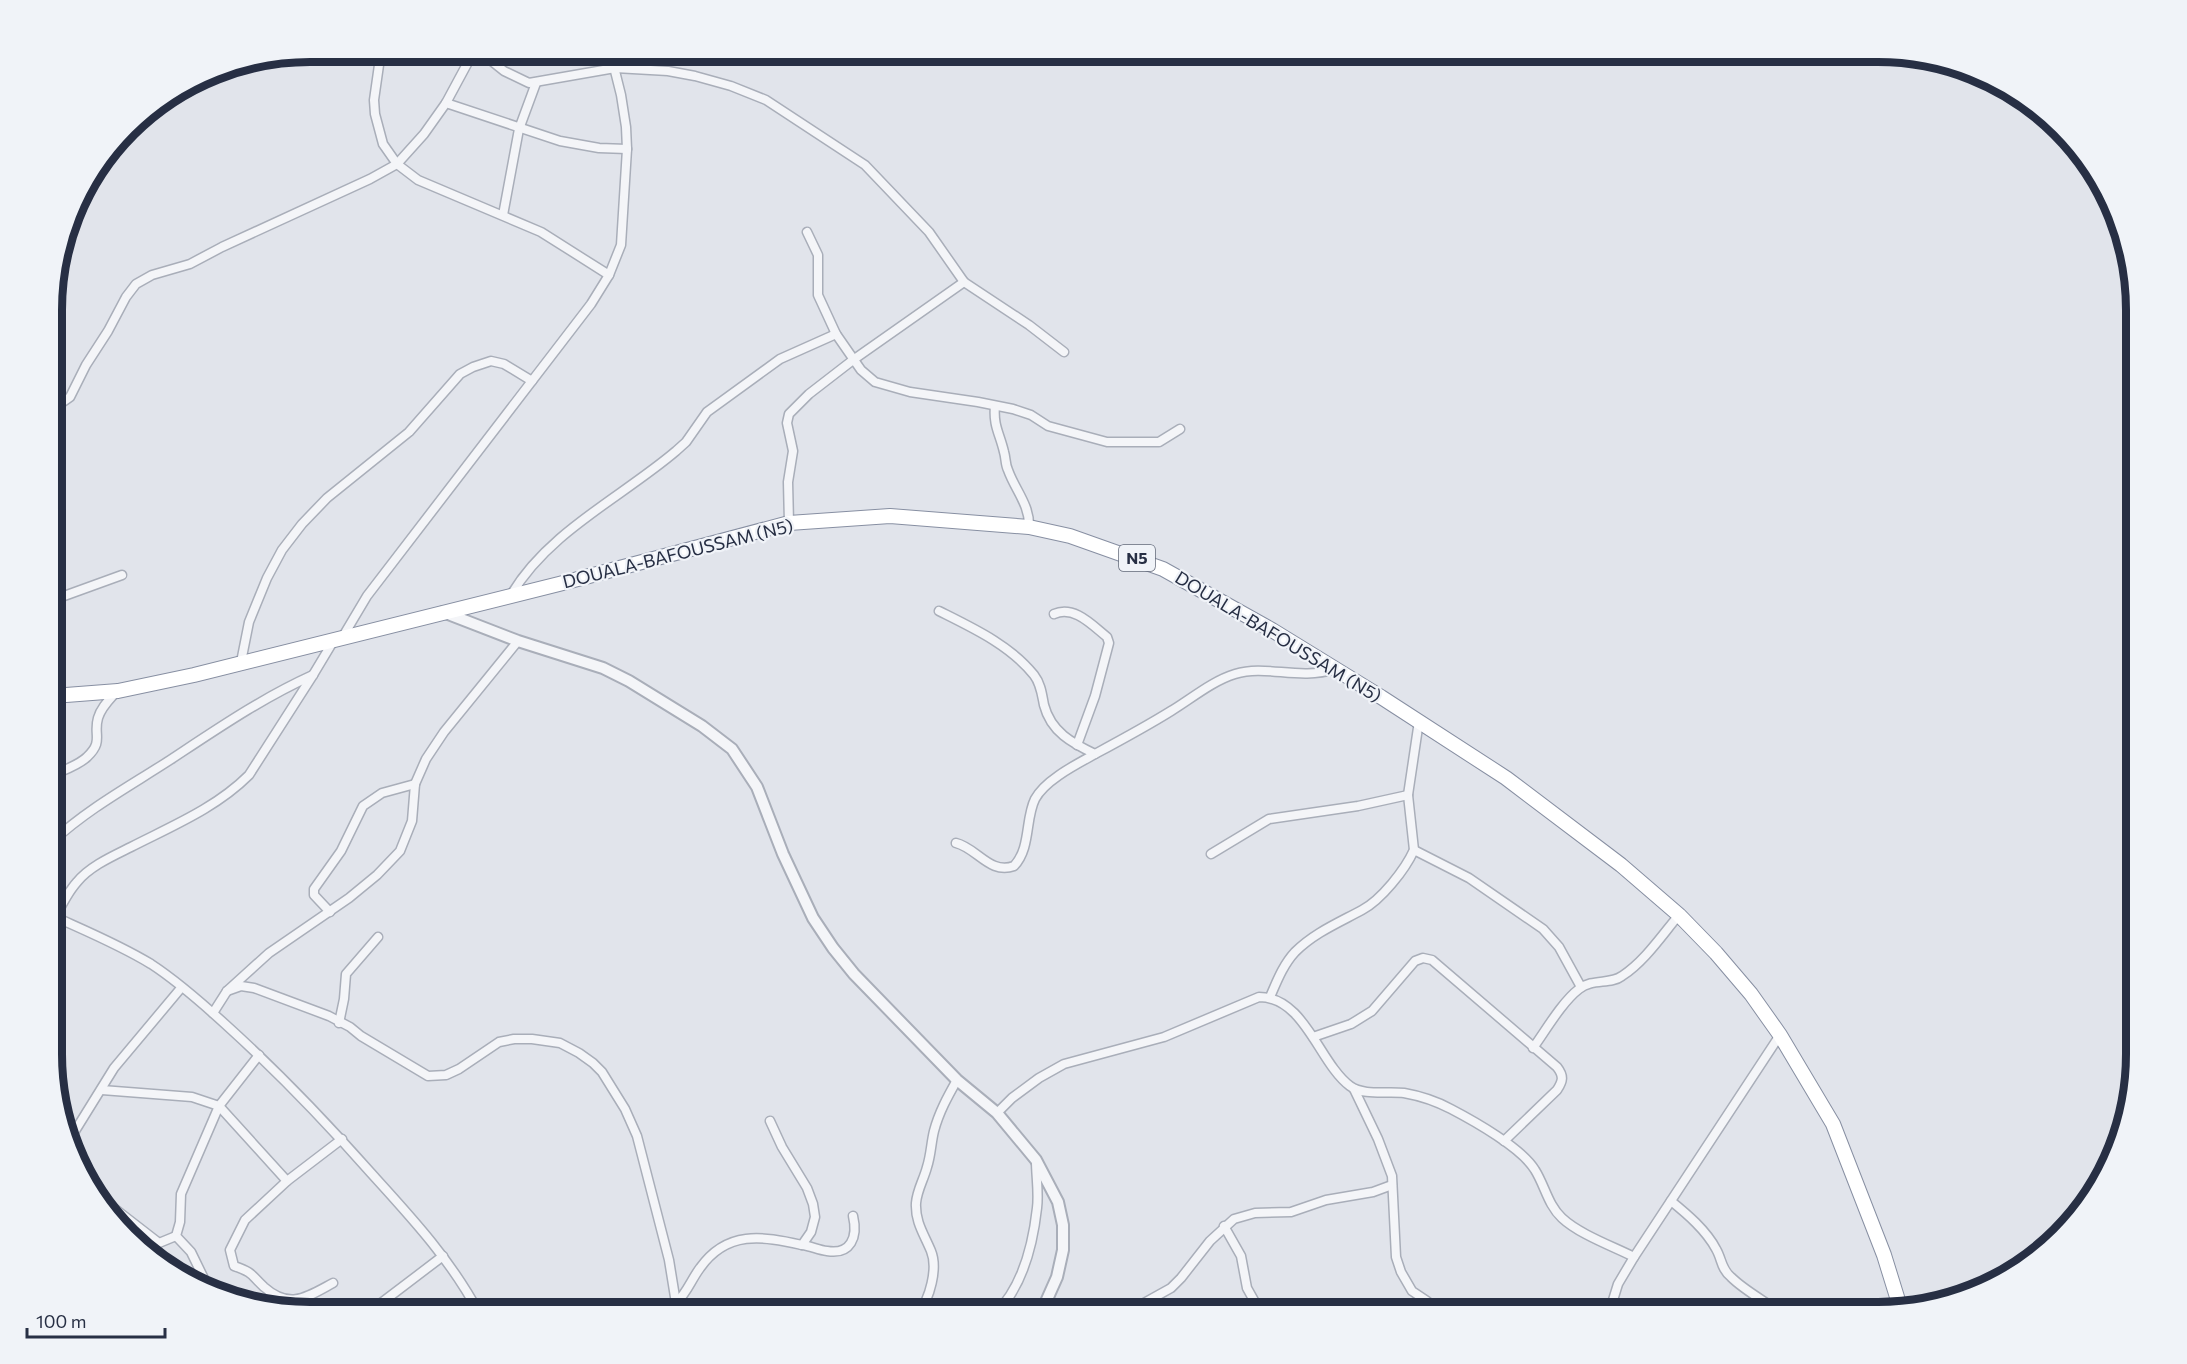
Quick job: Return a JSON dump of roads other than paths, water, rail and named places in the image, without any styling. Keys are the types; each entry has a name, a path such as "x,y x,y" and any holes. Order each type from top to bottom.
{"highway":[{"name":"DOUALA-BAFOUSSAM (N5)","path":"62,695 118,691 165,682 789,523 890,516 1029,527 1070,536 1163,569 1272,630 1419,721 1506,778 1579,832 1622,865 1679,915 1716,953 1750,994 1780,1035 1833,1124 1884,1256 1898,1301"}],"street":[{"path":"379,62 374,100 375,114 383,144 397,164 418,180 541,232 609,275"},
{"path":"62,403 70,397 86,365 136,284 153,275 190,264 360,184 397,164 424,134 446,103 468,62"},
{"path":"491,62 529,83 615,68 668,71 731,86 766,100 865,165 929,232 964,282 1065,352"},
{"path":"62,905 77,880 94,868 115,854 219,800 249,775 367,596 591,304 609,275 621,245 627,149 624,111 613,62"},
{"path":"503,215 519,129 536,83"},
{"path":"446,103 560,141 599,148 627,149"},
{"path":"807,232 818,255 818,295 836,334 867,377 885,386 910,392 1024,413 1048,426 1107,442 1159,442 1180,429"},
{"path":"789,523 789,482 793,451 787,423 789,414 809,394 853,360 964,282"},
{"path":"511,595 540,557 608,500 686,442 706,412 780,359 836,334"},
{"path":"241,662 249,622 267,578 282,550 302,524 327,498 409,432 460,374 473,367 491,362 504,364 532,381"},
{"path":"995,406 996,430 1005,453 1008,470 1026,505 1029,527"},
{"path":"62,597 122,574"},
{"path":"1054,614 1065,610 1074,613 1107,637 1109,643 1093,702 1077,745"},
{"path":"939,611 996,641 1020,660 1035,676 1041,688 1050,720 1064,737 1095,754"},
{"path":"442,612 518,641 603,668 629,681 702,726 732,749 757,787 783,854 813,918 833,948 854,974 957,1080 997,1113 1036,1160 1058,1202 1063,1225 1063,1250 1057,1276 1046,1302"},
{"path":"213,1013 227,991 269,953 330,912 377,874 400,851 412,821 415,784 426,759 444,732 518,641"},
{"path":"956,843 972,849 992,866 1014,866 1020,858 1031,811 1039,793 1061,775 1095,754 1162,717 1220,681 1236,674 1264,672 1312,675 1335,669"},
{"path":"62,834 116,793 279,690 313,675"},
{"path":"62,771 82,762 95,748 99,738 97,721 100,711 118,691"},
{"path":"1270,997 1284,966 1295,952 1328,927 1364,909 1402,870 1414,850 1408,795 1419,721"},
{"path":"330,912 314,895 314,889 341,850 359,812 368,802 382,793 415,784"},
{"path":"1211,854 1269,819 1358,806 1408,795"},
{"path":"1414,850 1469,878 1543,928 1559,947 1581,987"},
{"path":"1533,1048 1572,994 1595,981 1615,980 1622,976 1640,960 1679,915"},
{"path":"62,921 98,936 151,964 213,1013 259,1055 342,1139 443,1256 472,1302"},
{"path":"339,1023 346,974 378,937"},
{"path":"1314,1037 1351,1024 1372,1011 1415,961 1423,958 1432,960 1562,1073 1563,1081 1557,1090 1504,1141"},
{"path":"227,991 241,986 254,988 329,1016 428,1076 446,1075 499,1042 514,1039 560,1043 579,1053 602,1072 625,1109 637,1136 669,1260 676,1302"},
{"path":"74,1132 114,1068 182,988"},
{"path":"997,1113 1011,1098 1030,1084 1064,1064 1164,1037 1259,997 1270,997 1281,1001 1314,1037 1342,1078 1354,1089 1389,1163 1396,1257 1401,1272 1412,1291 1428,1302"},
{"path":"1612,1302 1618,1284 1634,1257 1780,1035"},
{"path":"176,1236 180,1222 181,1194 191,1166 219,1106 259,1055"},
{"path":"924,1302 932,1280 933,1264 930,1249 924,1240 916,1216 916,1196 927,1168 941,1110 957,1080"},
{"path":"1354,1089 1389,1091 1426,1098 1452,1110 1504,1141 1528,1160 1555,1209 1566,1222 1634,1257"},
{"path":"102,1090 192,1097 219,1106 287,1181"},
{"path":"770,1121 782,1148 807,1188 813,1204 815,1217 811,1232 802,1245"},
{"path":"333,1284 309,1296 286,1301 262,1285 255,1275 234,1266 230,1250 245,1220 287,1181 342,1139"},
{"path":"1005,1302 1012,1293 1030,1245 1037,1208 1036,1160"},
{"path":"1146,1302 1171,1288 1204,1247 1234,1219 1256,1213 1291,1212 1326,1200 1373,1192 1392,1185"},
{"path":"1671,1201 1710,1240 1716,1248 1722,1267 1730,1277 1766,1302"},
{"path":"117,1210 159,1243 176,1236"},
{"path":"677,1302 686,1294 692,1279 711,1253 724,1244 757,1237 824,1251 841,1250 848,1245 856,1233 853,1216"},
{"path":"1224,1226 1241,1256 1247,1288 1255,1302"},
{"path":"176,1236 191,1251 204,1279"},
{"path":"382,1302 443,1256"}]}
